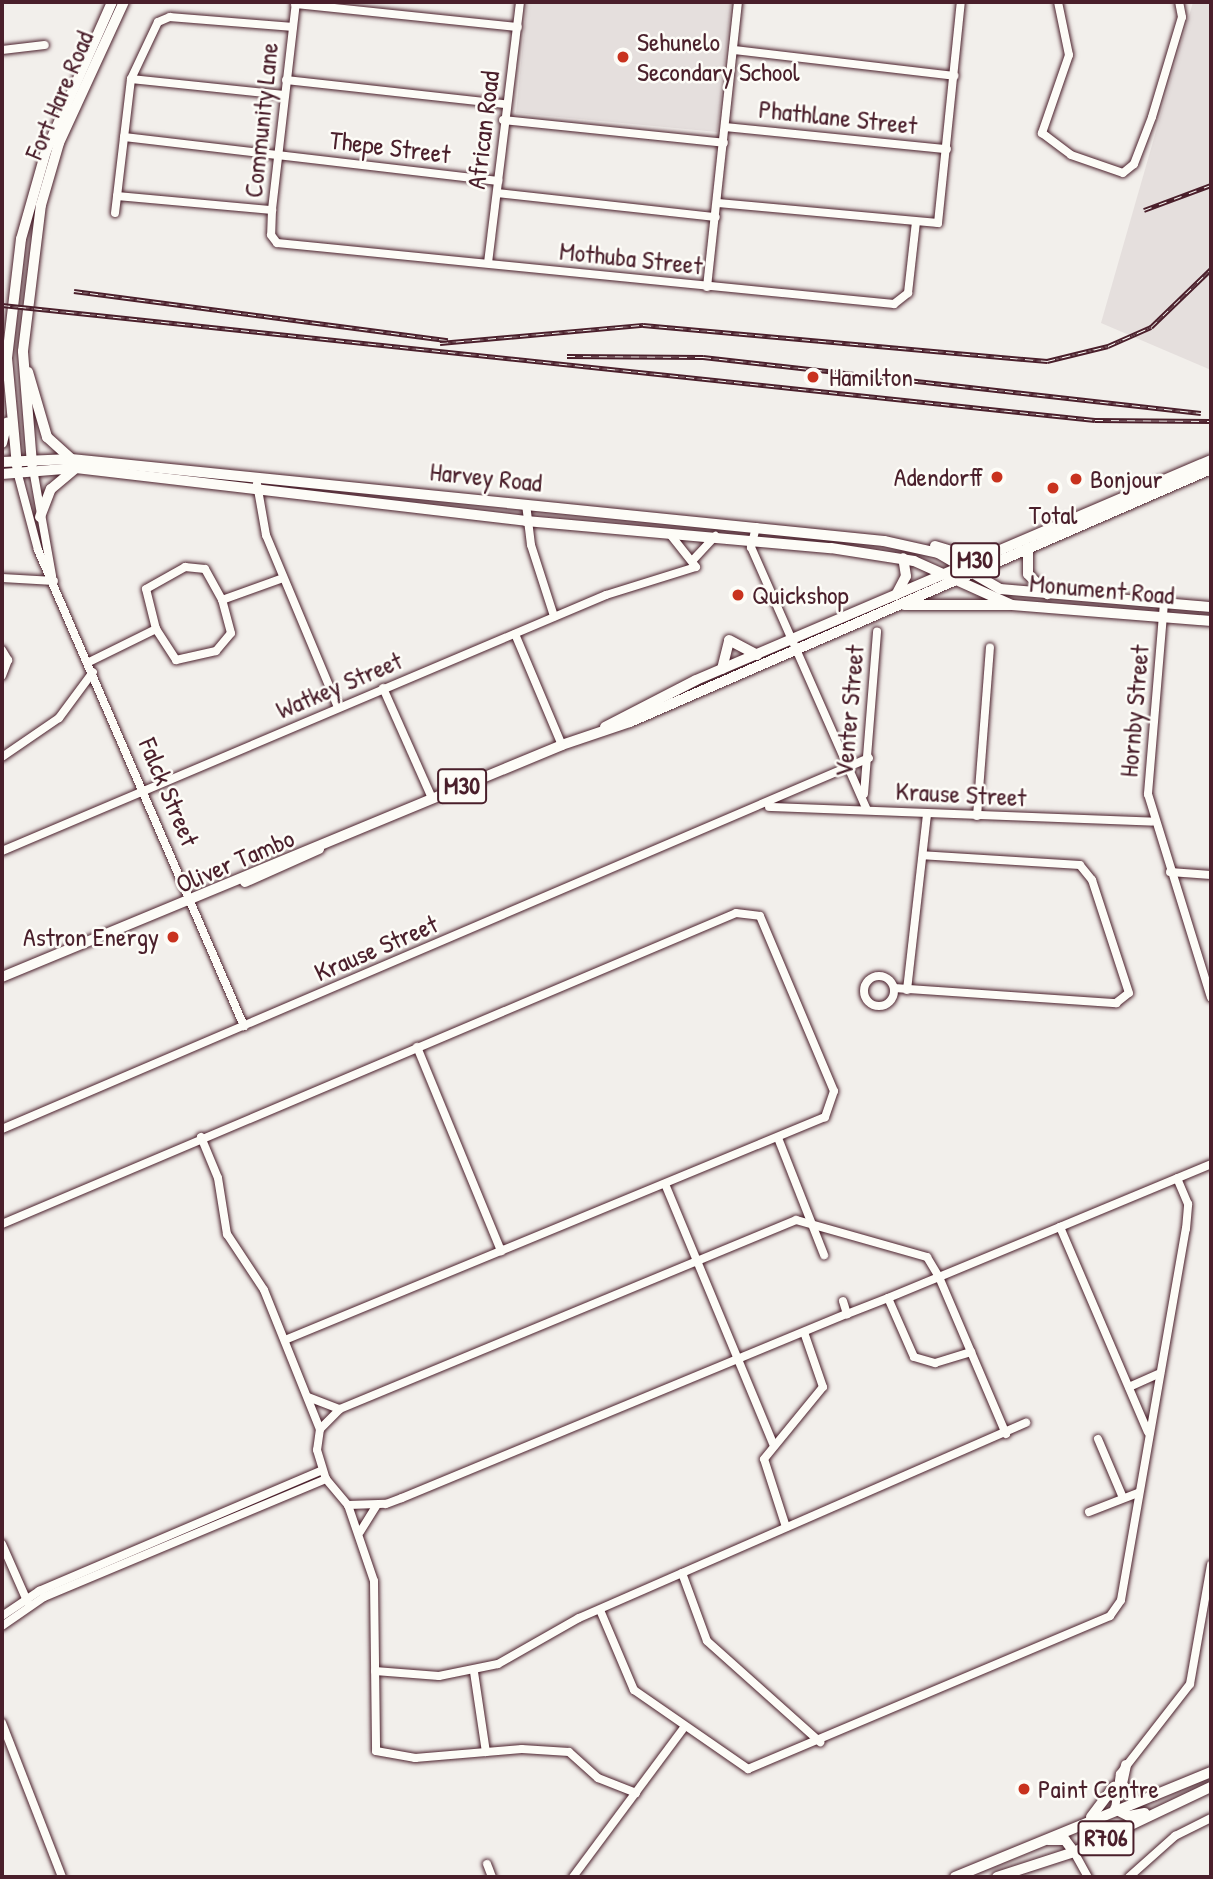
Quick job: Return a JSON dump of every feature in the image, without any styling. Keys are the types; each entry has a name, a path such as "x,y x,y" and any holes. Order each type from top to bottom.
{"main road":[{"name":"Fort Hare Road","path":"16,465 7,358 12,288 34,186 112,2"},
{"name":"Fort Hare Road","path":"32,463 24,342 52,164 124,2"},
{"path":"24,342 38,417 47,437 73,463 51,489 40,517"},
{"path":"2,443 8,431 7,358"},
{"name":"M30","path":"897,601 960,566 1211,460"},
{"name":"Harvey Road","path":"2,462 16,465 73,463 257,476 833,535 884,541 933,551 960,566"},
{"name":"Harvey Road","path":"73,463 257,491 526,521 831,548 903,558 941,575"},
{"name":"Harvey Road","path":"2,474 16,465"},
{"name":"M30","path":"605,727 630,722 897,601 971,575 1211,469"},
{"path":"831,548 833,535"},
{"path":"884,541 978,559"},
{"path":"1028,549 1031,580 1047,594"},
{"path":"903,558 906,576 897,601 1013,605"},
{"name":"Monument Road","path":"960,566 971,575 1000,589 1211,607"},
{"name":"Monument Road","path":"941,575 952,582 1013,605 1211,621"},
{"path":"722,669 729,641 757,655"},
{"name":"M30","path":"432,798 605,727 722,669 757,655 797,645"},
{"name":"Oliver Tambo","path":"2,977 321,847 432,798"},
{"name":"Oliver Tambo","path":"2,984 190,901"},
{"path":"1126,1765 1122,1784 1135,1801"},
{"name":"R706","path":"955,1877 1115,1809 1211,1772"},
{"path":"1089,1820 1114,1787"},
{"name":"R706","path":"997,1877 1074,1852 1211,1787"},
{"path":"1100,1840 1115,1823 1115,1809 1134,1816 1185,1799"},
{"path":"1072,1827 1074,1852"},
{"path":"1038,1841 1062,1839 1074,1852"}],"street":[{"name":"African Road","path":"488,263 503,120 520,2"},
{"path":"707,287 738,2"},
{"path":"718,202 939,223 961,2"},
{"path":"1058,2 1069,55 1042,133 1086,162 1123,173 1132,168 1182,17 1179,2"},
{"path":"295,3 517,27"},
{"name":"Community Lane","path":"274,242 272,210 276,155 295,3"},
{"path":"115,212 131,79 164,19 293,27"},
{"path":"2,50 45,44"},
{"path":"734,50 954,76"},
{"path":"131,79 284,95"},
{"path":"286,80 505,104"},
{"name":"Phathlane Street","path":"503,120 724,143"},
{"name":"Phathlane Street","path":"725,127 947,149"},
{"name":"Thepe Street","path":"124,137 498,181"},
{"path":"497,193 716,217"},
{"path":"117,196 272,210"},
{"name":"Mothuba Street","path":"274,242 707,287 898,303 908,293 916,222"},
{"name":"Falck Street","path":"32,463 53,578"},
{"name":"Falck Street","path":"16,465 33,536 244,1027"},
{"path":"257,476 257,491 283,578 338,707"},
{"path":"526,504 526,521 555,616"},
{"path":"757,527 751,540 863,794 867,810"},
{"path":"668,532 695,563 715,536"},
{"name":"Watkey Street","path":"2,851 555,616 646,579 695,563"},
{"path":"186,567 205,569 222,600 231,633 216,650 176,660 156,629 146,589 186,567"},
{"path":"2,578 53,578"},
{"path":"222,600 283,578"},
{"name":"Hornby Street","path":"1164,603 1149,794 1152,822 1211,995"},
{"path":"89,662 156,629"},
{"name":"Venter Street","path":"863,794 869,758 877,632"},
{"path":"515,634 562,744"},
{"path":"977,816 990,648"},
{"path":"2,650 8,660 2,676"},
{"path":"2,757 59,719 93,672"},
{"path":"383,688 432,798"},
{"name":"Krause Street","path":"2,1129 766,806 869,758"},
{"name":"Krause Street","path":"766,806 1152,822"},
{"path":"907,990 927,814"},
{"path":"894,988 1116,1003 1129,993 1092,880 1080,865 923,855"},
{"path":"1170,872 1211,875"},
{"path":"2,1224 417,1046 748,911 771,934 835,1097 825,1117 285,1340"},
{"path":"417,1046 501,1251"},
{"path":"201,1137 218,1178 228,1234 264,1290 320,1429 324,1475 348,1505 360,1532 374,1581 376,1751 415,1758 486,1752 569,1752 594,1775 636,1793"},
{"path":"778,1138 824,1255"},
{"path":"348,1505 376,1506 1211,1164"},
{"path":"600,1610 634,1690 683,1729 742,1769 820,1742 1111,1616 1121,1600 1188,1212 1177,1178"},
{"path":"665,1184 773,1443"},
{"path":"320,1429 340,1409 789,1222 809,1222 915,1250 939,1277 1006,1434"},
{"path":"1060,1227 1149,1433"},
{"path":"888,1298 914,1357 936,1363 971,1352"},
{"path":"843,1301 848,1314"},
{"path":"786,1527 764,1467 773,1443 823,1387 804,1332"},
{"path":"1129,1387 1160,1373"},
{"path":"308,1397 340,1409"},
{"path":"375,1671 474,1672 682,1573 1026,1423"},
{"path":"1098,1440 1123,1498"},
{"path":"2,1616 27,1602 324,1475"},
{"path":"1089,1512 1138,1493"},
{"path":"360,1532 376,1506"},
{"path":"2,1544 27,1602"},
{"path":"1115,1809 1114,1787 1126,1765 1189,1684 1211,1565"},
{"path":"682,1573 708,1641 820,1742"},
{"path":"2,1626 27,1602"},
{"path":"474,1672 486,1752"},
{"path":"2,1723 62,1877"},
{"path":"573,1877 683,1729"},
{"path":"1129,1877 1175,1836 1211,1818"},
{"path":"1074,1852 1088,1877"},
{"path":"487,1864 492,1877"}],"shaded area":[{"name":"Sehunelo Secondary School","path":"527,2 731,2 717,132 516,113"},
{"path":"1193,2 1211,2 1211,370 1101,323"}],"railway":[{"path":"1144,210 1211,185"},
{"path":"440,343 643,325 1047,361 1108,346 1151,327 1211,269"},
{"path":"74,291 448,340"},
{"path":"2,305 1095,420 1211,421"},
{"path":"567,356 703,357 1201,413"}],"place":[{"name":"Sehunelo Secondary School","path":"623,57"},
{"name":"Hamilton","path":"813,377"},
{"name":"Adendorff","path":"997,477"},
{"name":"Bonjour","path":"1076,479"},
{"name":"Total","path":"1053,488"},
{"name":"Quickshop","path":"738,595"},
{"name":"Astron Energy","path":"173,937"},
{"name":"Paint Centre","path":"1024,1789"}]}
